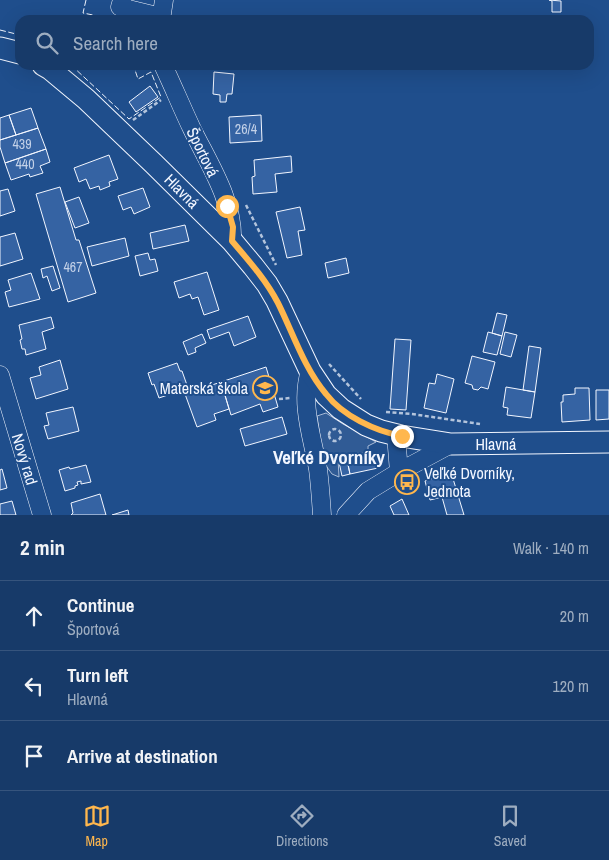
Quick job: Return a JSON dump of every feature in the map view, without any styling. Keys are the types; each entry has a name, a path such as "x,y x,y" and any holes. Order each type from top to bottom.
{"main road":[{"path":"0,48 15,52"},
{"name":"Hlavná","path":"51,70 86,99 232,241 267,284 319,368 326,395 341,409 366,425 381,431 451,444 609,442"}],"street":[{"path":"122,0 120,6 162,12"},
{"name":"Športová","path":"165,70 191,128 219,182 233,227 232,241"},
{"path":"319,368 306,383 305,396 318,470 322,515"},
{"name":"Nový rad","path":"0,375 42,515"},
{"path":"396,435 399,472"},
{"path":"346,515 368,491 451,444"}],"path":[{"path":"128,124 164,98"},
{"path":"319,368 366,404"},
{"path":"380,412 412,414 460,421"},
{"path":"335,429 341,433 341,437 335,441 329,437 329,434 331,430 335,429"}],"shaded area":[{"path":"326,413 376,442 368,446 368,452 338,458 339,477 332,474 324,463 317,416"}],"building":[{"path":"549,0 561,1 561,12 552,12 552,1"},
{"path":"214,72 234,74 232,94 227,94 226,102 220,102 220,95 213,94"},
{"path":"150,86 158,97 136,112 129,102"},
{"path":"31,108 38,128 16,135 9,115"},
{"path":"9,115 16,135 0,140 0,118"},
{"path":"261,115 262,141 230,143 229,117"},
{"path":"38,128 46,149 5,163 0,140"},
{"path":"46,149 50,162 40,166 43,173 30,177 29,174 11,180 5,163"},
{"path":"109,155 118,179 109,182 110,186 100,190 99,186 90,189 86,179 79,182 74,168"},
{"path":"291,156 292,172 275,174 277,192 253,194 254,160"},
{"path":"60,187 76,240 79,240 96,293 68,302 36,194"},
{"path":"143,188 150,207 134,214 131,207 123,210 118,196"},
{"path":"8,189 15,211 0,216 0,191"},
{"path":"79,197 89,223 75,228 65,202"},
{"path":"300,207 305,230 298,231 302,255 287,258 276,212"},
{"path":"185,225 189,241 153,249 150,233"},
{"path":"15,233 23,259 0,266 0,237"},
{"path":"125,238 129,256 92,266 87,247"},
{"path":"148,253 150,260 155,259 158,271 140,276 135,256"},
{"path":"346,258 349,273 328,278 325,263"},
{"path":"53,266 60,288 52,291 47,276 43,278 41,269"},
{"path":"207,272 219,310 204,315 198,297 192,299 190,294 179,298 174,282"},
{"path":"31,273 40,299 9,307 5,292 11,290 8,280"},
{"path":"497,313 507,315 502,336 492,333"},
{"path":"248,316 256,337 234,346 229,332 210,339 207,330"},
{"path":"51,317 54,328 42,332 46,349 26,355 25,349 22,349 19,325"},
{"path":"488,332 502,336 497,355 483,352"},
{"path":"505,332 517,335 511,357 500,354"},
{"path":"202,334 206,343 195,348 196,352 188,355 183,342"},
{"path":"395,339 411,340 406,410 390,409"},
{"path":"529,346 541,348 535,392 523,390"},
{"path":"472,356 495,362 488,389 481,387 478,390 473,389 472,385 465,383"},
{"path":"60,360 68,389 36,399 30,378 41,375 39,367"},
{"path":"177,363 188,388 159,398 148,373"},
{"path":"266,367 278,407 263,412 260,404 231,415 221,382"},
{"path":"437,374 454,379 446,413 424,408 429,383 435,384"},
{"path":"221,382 229,409 214,414 216,420 197,427 185,394"},
{"path":"506,387 535,392 531,418 507,415 508,408 503,407"},
{"path":"575,388 589,388 590,420 562,422 561,402 563,402 563,395 575,394"},
{"path":"596,390 609,390 609,419 596,420"},
{"path":"73,407 79,431 48,439 44,426 49,425 46,413"},
{"path":"282,417 287,434 245,446 240,429"},
{"path":"359,453 360,458 376,455 378,468 350,474 347,460 350,459 349,455"},
{"path":"347,460 350,474 342,476 339,462"},
{"path":"86,465 91,482 81,484 81,481 77,482 78,485 75,488 65,491 59,470"},
{"path":"2,469 7,488 0,490 0,470"},
{"path":"451,472 464,515 447,515 442,497 430,500 425,481"},
{"path":"100,494 106,515 71,515 73,513 71,503"},
{"path":"402,499 409,515 394,515 390,506"},
{"path":"12,501 16,515 0,515 0,504"},
{"path":"128,510 129,515 112,515"}],"fence":[{"path":"86,0 83,13 93,15"},
{"path":"0,30 15,34"},
{"path":"76,70 129,119 161,97 151,72 138,79 135,70"}],"place":[{"name":"Materská škola","path":"265,388"},
{"name":"Veľké Dvorníky, Jednota","path":"407,482"}],"district":[{"name":"Veľké Dvorníky","path":"329,457"}],"route":[{"path":"227,206 233,227 232,241 267,284 310,371 326,395 341,409 366,425 402,436"}]}
